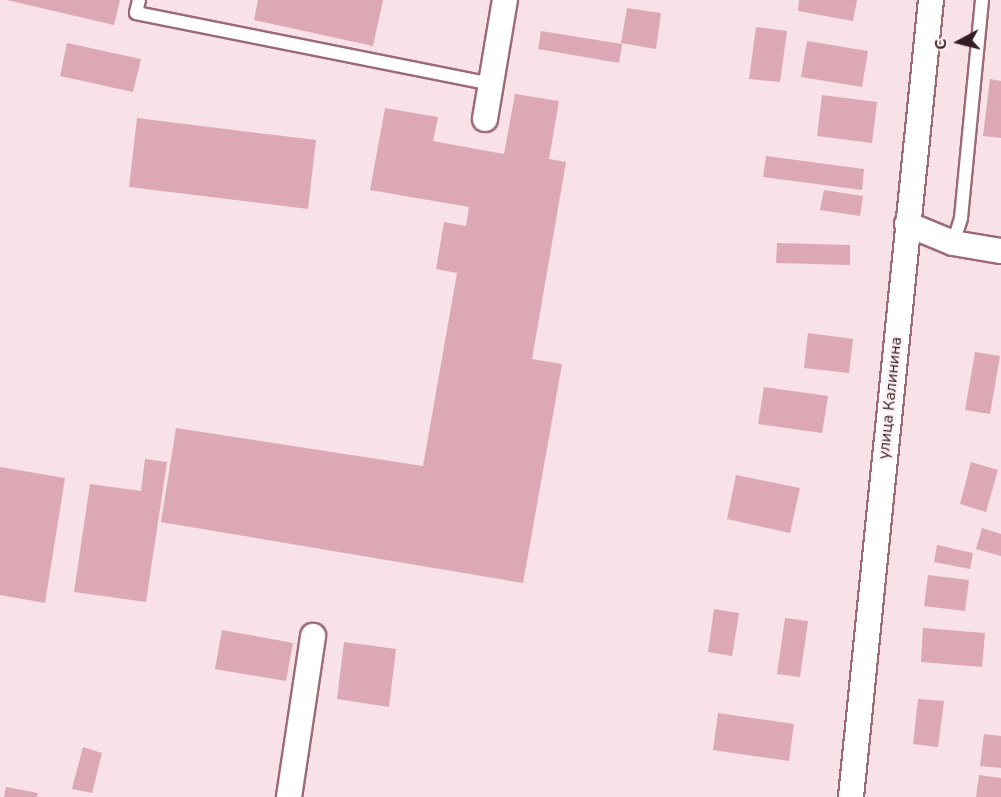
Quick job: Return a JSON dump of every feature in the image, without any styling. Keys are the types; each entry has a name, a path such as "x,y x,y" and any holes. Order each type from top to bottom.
{"street":[{"path":"485,119 505,0"},
{"name":"улица Калинина","path":"851,797 932,0"},
{"path":"908,224 953,243 1001,251"},
{"path":"289,797 314,636"}],"lane":[{"path":"139,0 136,13 491,84"},
{"path":"953,243 961,218 982,0"}],"building":[{"path":"7,0 120,0 114,25"},
{"path":"258,0 383,0 373,46 254,20"},
{"path":"799,0 857,0 853,21 798,11"},
{"path":"627,8 661,13 656,49 621,43"},
{"path":"756,27 787,31 780,82 749,79"},
{"path":"541,31 622,44 619,63 538,49"},
{"path":"807,41 868,51 862,87 801,77"},
{"path":"67,43 141,59 133,92 60,76"},
{"path":"990,79 1001,81 1001,138 983,136"},
{"path":"515,94 559,101 549,159 566,162 532,359 562,364 523,583 161,522 176,428 423,466 457,273 436,269 444,222 466,226 469,207 370,190 385,108 438,117 433,141 504,154"},
{"path":"822,95 877,102 872,143 817,136"},
{"path":"137,118 316,140 308,209 129,187"},
{"path":"766,156 864,169 862,190 763,177"},
{"path":"824,190 863,196 860,216 820,210"},
{"path":"777,243 850,245 850,265 776,263"},
{"path":"808,333 853,339 849,373 804,368"},
{"path":"975,352 1000,356 990,414 965,410"},
{"path":"764,387 828,396 822,433 758,424"},
{"path":"145,459 167,462 146,602 74,592 90,484 141,491"},
{"path":"971,462 998,470 986,512 960,504"},
{"path":"0,467 65,478 45,603 0,595"},
{"path":"736,475 800,488 790,533 727,519"},
{"path":"982,528 1001,534 1001,556 976,549"},
{"path":"937,545 973,553 970,569 934,562"},
{"path":"928,575 969,580 965,611 924,606"},
{"path":"714,609 739,613 732,656 708,652"},
{"path":"785,618 808,621 800,677 777,674"},
{"path":"923,628 985,633 982,667 921,662"},
{"path":"222,630 293,643 286,681 215,669"},
{"path":"344,642 396,649 389,707 337,699"},
{"path":"918,699 944,701 938,747 913,744"},
{"path":"718,713 794,724 789,761 713,750"},
{"path":"984,734 1001,736 1001,768 980,766"},
{"path":"83,747 102,753 92,793 72,789"},
{"path":"979,775 1001,778 1001,797 976,797"},
{"path":"6,787 38,793 37,797 4,797"}]}
